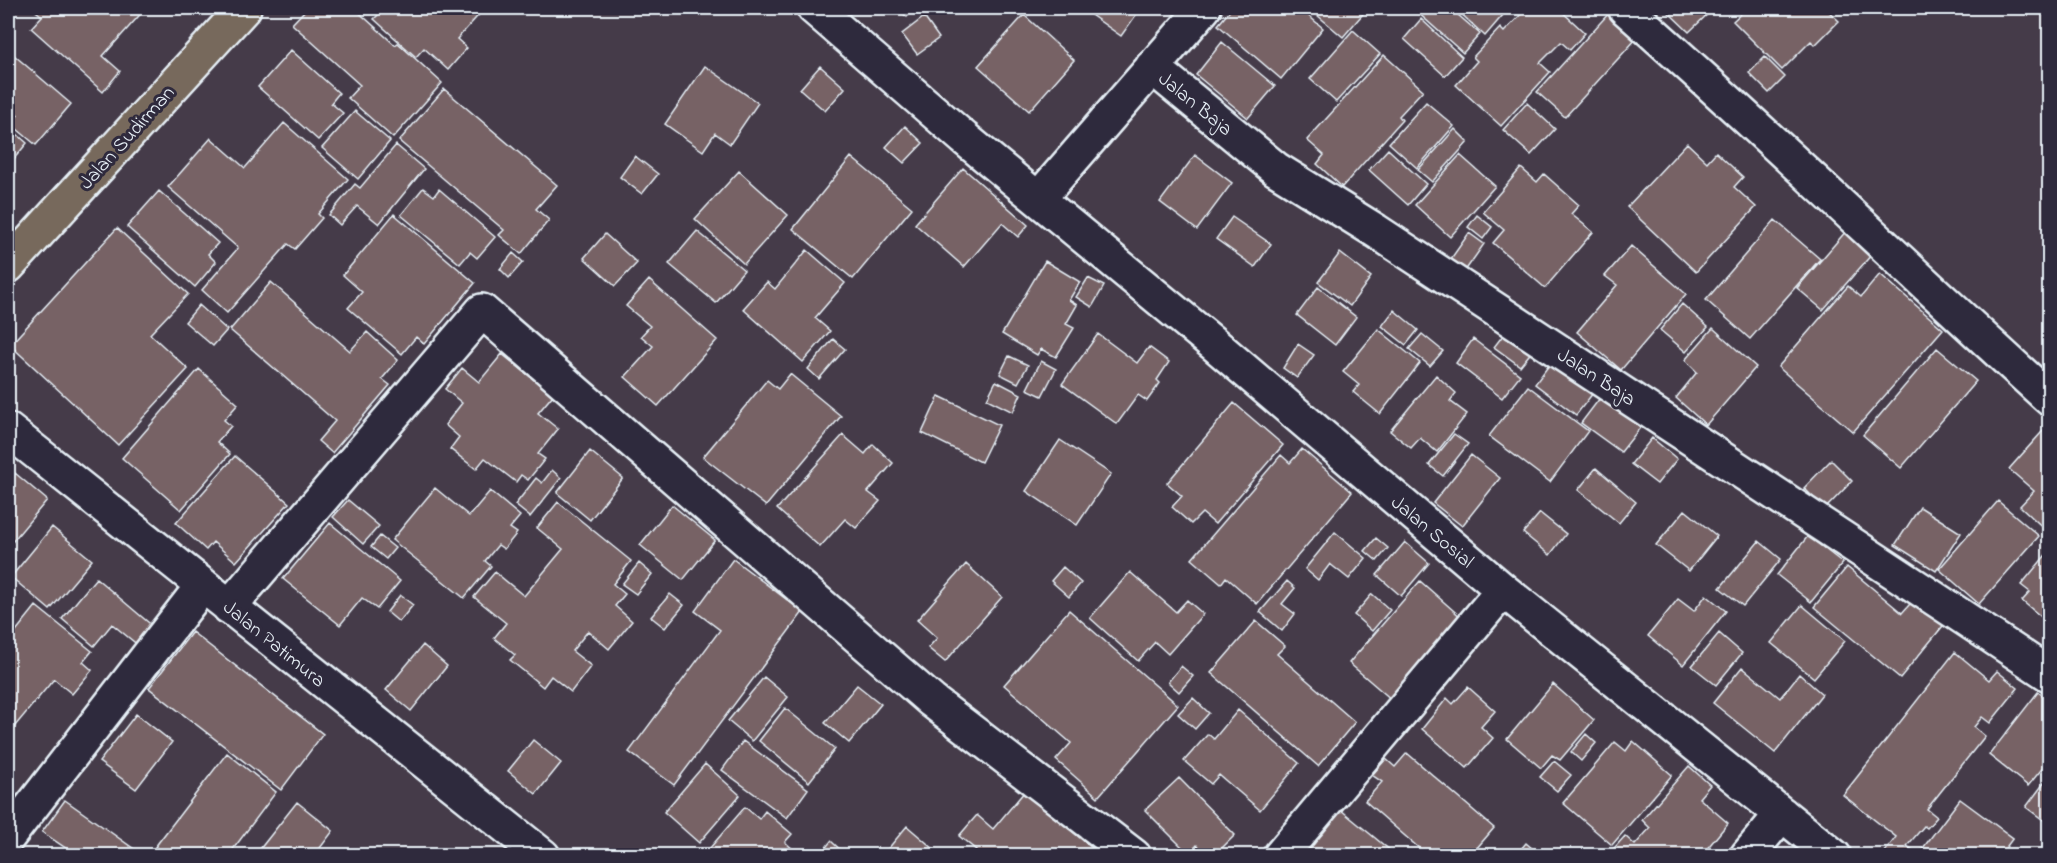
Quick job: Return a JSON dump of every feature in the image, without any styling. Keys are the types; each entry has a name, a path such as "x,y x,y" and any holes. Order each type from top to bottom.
{"main road":[{"name":"Jalan Sudirman","path":"8,266 244,8"}],"street":[{"name":"Jalan Sosial","path":"814,8 964,138 1214,344 1503,590 1834,855"},
{"path":"1038,199 1204,8"},
{"path":"1624,8 1732,102 1921,282 2049,399"},
{"name":"Jalan Baja","path":"1152,67 1276,169 1406,251 2049,675"},
{"path":"229,607 482,310 932,701 1134,855"},
{"name":"Jalan Patimura","path":"8,429 543,855"},
{"path":"8,837 204,585"},
{"path":"1280,855 1503,590"},
{"path":"1748,855 1782,814"}],"building":[{"path":"32,8 146,8 103,56 120,71 103,92 31,28 42,16"},
{"path":"307,8 354,8 395,45 398,43 442,83 393,138 348,98 360,85 292,24"},
{"path":"378,8 485,8 457,39 467,48 448,70 424,48 416,57 374,19 382,11"},
{"path":"896,8 915,8 907,17"},
{"path":"1081,8 1141,8 1121,36"},
{"path":"1232,8 1299,8 1323,28 1281,79 1218,25"},
{"path":"1323,8 1368,8 1343,37 1317,15"},
{"path":"1418,8 1450,8 1480,34 1463,53 1415,10"},
{"path":"1496,8 1503,15 1485,36 1456,9"},
{"path":"1527,8 1558,8 1585,33 1570,50 1561,42 1540,63 1550,72 1501,126 1456,85 1477,61 1473,57 1500,28 1504,32"},
{"path":"1664,8 1714,8 1689,32"},
{"path":"1747,8 1825,8 1839,21 1815,45 1811,41 1782,70 1733,21"},
{"path":"1610,12 1637,38 1565,117 1537,92"},
{"path":"1024,15 1074,60 1029,111 978,66"},
{"path":"924,17 939,38 917,54 902,34"},
{"path":"1421,19 1462,57 1445,76 1404,39"},
{"path":"1353,30 1380,54 1336,102 1310,79"},
{"path":"1222,42 1275,86 1248,118 1196,75"},
{"path":"8,50 71,104 36,145 11,124 18,115 8,106"},
{"path":"291,50 339,93 331,103 343,113 318,140 258,87"},
{"path":"1384,55 1423,90 1399,116 1402,120 1342,187 1317,164 1324,155 1307,140"},
{"path":"1765,57 1785,77 1769,93 1749,73"},
{"path":"705,66 758,103 730,144 715,133 703,151 665,124"},
{"path":"820,66 845,88 825,111 800,89"},
{"path":"444,89 557,185 536,209 549,220 521,254 499,235 504,230 399,141"},
{"path":"1426,102 1454,126 1417,168 1389,143"},
{"path":"1527,103 1555,129 1531,155 1503,130"},
{"path":"355,111 390,141 358,179 322,148"},
{"path":"284,123 348,179 318,214 322,218 295,249 288,244 227,313 202,290 238,248 168,187 211,138 245,168"},
{"path":"8,126 27,143 8,166"},
{"path":"905,126 923,143 904,163 886,147"},
{"path":"1455,129 1468,142 1432,182 1418,170"},
{"path":"1687,143 1707,162 1716,152 1743,177 1734,187 1756,207 1696,272 1627,207"},
{"path":"396,145 424,169 379,224 357,206 340,225 329,215 355,184 360,188"},
{"path":"1388,149 1426,184 1408,205 1369,170"},
{"path":"1195,155 1232,183 1197,230 1160,202"},
{"path":"1460,155 1495,186 1450,237 1415,205"},
{"path":"635,156 658,174 642,194 620,177"},
{"path":"851,157 912,208 853,279 793,229"},
{"path":"963,168 1028,225 1018,237 1002,223 964,267 915,224"},
{"path":"1521,168 1537,182 1544,174 1579,205 1571,214 1593,232 1545,288 1493,243 1504,230 1483,212"},
{"path":"739,171 788,215 744,264 695,219"},
{"path":"423,188 434,196 439,189 495,237 477,258 470,252 460,264 401,215"},
{"path":"159,191 218,243 208,254 216,262 195,287 127,227"},
{"path":"394,214 475,283 424,344 416,337 402,354 348,308 362,292 343,275"},
{"path":"1477,215 1492,227 1483,239 1468,227"},
{"path":"1232,217 1271,244 1255,267 1216,239"},
{"path":"1775,220 1820,259 1750,339 1706,300"},
{"path":"117,228 188,294 150,334 188,369 118,445 10,345"},
{"path":"1847,230 1873,253 1823,310 1797,288"},
{"path":"697,231 744,270 716,303 669,264"},
{"path":"1469,233 1484,244 1465,271 1450,260"},
{"path":"605,234 637,263 615,286 584,258"},
{"path":"1631,246 1686,294 1621,370 1577,332 1617,285 1605,276"},
{"path":"807,250 845,283 815,318 830,331 803,362 743,309 767,282 775,289"},
{"path":"513,253 523,262 509,278 500,269"},
{"path":"1340,253 1371,277 1350,306 1318,282"},
{"path":"1045,261 1080,282 1069,300 1077,305 1066,324 1074,328 1056,357 1041,349 1037,355 1002,334"},
{"path":"1880,274 1943,329 1853,432 1778,367 1848,286 1861,297"},
{"path":"1088,278 1104,286 1092,307 1076,297"},
{"path":"649,280 717,340 658,406 625,377 653,346 641,336 650,326 626,306"},
{"path":"271,282 350,351 367,332 398,360 382,379 390,385 332,453 318,441 335,421 230,330"},
{"path":"1318,287 1356,317 1335,345 1297,315"},
{"path":"1682,304 1708,327 1686,352 1660,330"},
{"path":"199,305 227,330 213,346 185,322"},
{"path":"1394,310 1418,330 1406,345 1382,326"},
{"path":"1713,328 1756,367 1706,425 1676,398 1697,372 1685,360"},
{"path":"1378,329 1420,363 1380,414 1353,392 1359,385 1343,372"},
{"path":"1507,330 1533,350 1520,366 1494,347"},
{"path":"1098,334 1137,363 1149,347 1169,362 1157,380 1160,383 1147,401 1138,395 1117,424 1062,384"},
{"path":"1422,334 1443,351 1430,366 1409,349"},
{"path":"833,339 845,349 819,379 808,369"},
{"path":"1473,339 1520,375 1502,398 1456,363"},
{"path":"1298,344 1314,355 1297,378 1283,368"},
{"path":"1937,348 1976,381 1901,468 1863,435"},
{"path":"502,354 553,395 538,413 558,429 538,454 545,459 528,480 521,475 516,482 485,458 476,469 450,449 459,437 445,425 462,403 445,389 462,368 479,382"},
{"path":"1009,356 1028,365 1018,383 1000,374"},
{"path":"1555,357 1597,388 1576,415 1535,384"},
{"path":"1041,361 1056,369 1042,396 1027,389"},
{"path":"199,369 238,404 224,420 231,426 217,442 230,454 181,510 122,458"},
{"path":"790,374 841,416 766,506 703,457 767,380 778,389"},
{"path":"1436,375 1456,393 1450,401 1467,414 1437,452 1420,438 1411,448 1390,431"},
{"path":"996,381 1021,394 1013,412 987,399"},
{"path":"1528,386 1588,431 1550,482 1489,436"},
{"path":"1603,394 1643,424 1621,452 1581,423"},
{"path":"939,396 999,425 981,462 922,433"},
{"path":"1234,403 1283,445 1215,524 1202,513 1191,524 1172,507 1182,496 1167,483"},
{"path":"2049,424 2049,533 2020,506 2034,491 2009,469"},
{"path":"1454,434 1468,444 1443,476 1429,465"},
{"path":"843,435 865,454 873,444 893,463 868,492 880,501 856,528 845,519 820,547 777,509"},
{"path":"1652,438 1677,459 1657,484 1631,464"},
{"path":"1060,440 1111,474 1077,525 1026,491"},
{"path":"1302,449 1352,492 1257,604 1226,577 1221,584 1192,559 1281,455 1290,463"},
{"path":"590,451 623,478 590,520 557,493"},
{"path":"1471,455 1500,478 1462,526 1433,503"},
{"path":"235,456 289,503 236,562 213,542 206,550 176,523"},
{"path":"1831,460 1852,481 1825,509 1804,488"},
{"path":"1596,468 1636,502 1619,523 1578,490"},
{"path":"552,470 561,478 530,517 515,505 536,478 542,483"},
{"path":"15,473 47,500 8,547 8,482"},
{"path":"435,488 469,516 490,491 520,516 510,528 517,533 504,549 498,545 485,561 491,566 464,598 392,540"},
{"path":"348,500 379,526 363,544 333,517"},
{"path":"1998,501 2039,536 1979,604 1939,569"},
{"path":"558,502 631,561 613,584 625,594 615,606 632,621 609,649 588,631 572,651 591,666 571,692 551,676 543,687 510,660 515,655 494,638 506,623 474,597 495,572 524,596 563,549 537,528"},
{"path":"672,505 715,540 683,580 640,545"},
{"path":"1920,507 1961,533 1936,571 1895,545"},
{"path":"1685,510 1717,536 1689,571 1656,545"},
{"path":"1540,513 1566,534 1550,555 1523,533"},
{"path":"330,523 400,581 377,609 362,598 340,625 283,579"},
{"path":"52,527 92,560 50,610 11,577"},
{"path":"1335,532 1366,558 1349,579 1330,564 1318,580 1305,569"},
{"path":"380,536 395,548 386,559 371,547"},
{"path":"1808,536 1843,563 1811,602 1777,575"},
{"path":"1376,538 1388,548 1377,561 1365,551"},
{"path":"1759,541 1781,559 1743,606 1720,588"},
{"path":"1405,542 1429,563 1401,596 1377,575"},
{"path":"2050,550 2050,624 2022,601 2030,592 2021,585"},
{"path":"733,559 803,612 674,785 629,752 720,630 695,611"},
{"path":"639,563 652,574 636,594 622,584"},
{"path":"966,564 1002,597 945,662 928,648 937,638 917,620"},
{"path":"1063,567 1081,583 1069,597 1051,581"},
{"path":"1847,567 1902,613 1917,596 1947,621 1900,678 1814,607"},
{"path":"1130,572 1176,612 1187,600 1203,614 1168,654 1155,642 1138,661 1090,618"},
{"path":"96,578 155,628 139,646 112,624 94,646 62,619"},
{"path":"1287,581 1295,588 1282,604 1295,614 1282,631 1260,612"},
{"path":"1420,581 1462,618 1392,700 1349,663"},
{"path":"670,594 684,605 665,628 651,617"},
{"path":"1372,594 1390,610 1372,631 1354,615"},
{"path":"400,595 413,605 399,622 387,612"},
{"path":"1706,595 1726,611 1683,665 1648,636 1678,599 1694,611"},
{"path":"1802,605 1845,641 1814,678 1771,643"},
{"path":"36,606 92,651 83,662 92,670 72,694 54,679 15,726 8,719 8,641"},
{"path":"1069,610 1178,705 1098,797 1056,760 1071,743 1004,685"},
{"path":"1256,621 1285,646 1277,654 1355,722 1318,766 1211,673"},
{"path":"192,632 323,734 281,790 149,688"},
{"path":"1719,633 1742,653 1716,685 1692,666"},
{"path":"423,645 447,666 411,711 386,690"},
{"path":"1955,652 1989,680 1997,671 2018,688 1990,723 1982,717 1974,727 1985,736 1927,809 1937,817 1927,828 1924,826 1907,846 1914,851 1911,856 1882,856 1896,837 1843,795"},
{"path":"1181,666 1193,676 1179,692 1168,682"},
{"path":"1742,667 1780,698 1799,674 1822,694 1775,753 1713,703"},
{"path":"764,677 788,697 752,741 728,721"},
{"path":"1553,684 1594,720 1560,760 1552,755 1541,768 1507,739"},
{"path":"857,685 881,704 849,743 825,723"},
{"path":"1468,687 1495,711 1481,727 1493,738 1467,768 1422,729 1447,698 1453,704"},
{"path":"2038,692 2050,701 2050,759 2028,786 1989,755"},
{"path":"1193,698 1209,713 1195,729 1178,714"},
{"path":"785,708 835,749 809,782 759,741"},
{"path":"1238,710 1299,763 1260,810 1219,775 1211,784 1184,761 1208,734 1214,739"},
{"path":"136,714 172,742 136,789 99,762"},
{"path":"1586,734 1596,743 1581,761 1571,752"},
{"path":"533,740 561,763 536,794 508,771"},
{"path":"743,741 808,789 787,818 722,770"},
{"path":"1633,741 1672,775 1612,845 1563,803 1615,742 1626,751"},
{"path":"227,753 276,792 228,856 166,856 155,847"},
{"path":"1407,753 1494,828 1470,856 1455,856 1450,851 1446,856 1428,856 1365,801 1382,782 1372,775 1386,759 1395,767"},
{"path":"1554,761 1571,775 1557,791 1540,777"},
{"path":"705,764 740,795 699,843 664,812"},
{"path":"1689,766 1710,785 1699,798 1728,823 1701,856 1607,856 1625,836 1635,845 1650,828 1642,820"},
{"path":"2050,775 2050,825 2026,807"},
{"path":"1179,778 1235,835 1214,856 1207,856 1197,845 1189,854 1145,810"},
{"path":"1025,791 1101,856 972,856 976,850 959,836 977,815 993,829"},
{"path":"1960,799 2013,838 2001,854 2002,856 1917,856"},
{"path":"65,800 144,856 62,856 67,849 42,832"},
{"path":"297,802 333,831 314,856 268,856 260,849"},
{"path":"745,807 759,819 765,811 792,834 785,842 795,851 791,856 703,856"},
{"path":"1341,810 1397,856 1304,856"},
{"path":"907,826 942,856 882,856"},
{"path":"831,841 847,856 819,856"},
{"path":"1526,843 1541,856 1515,856"}]}
